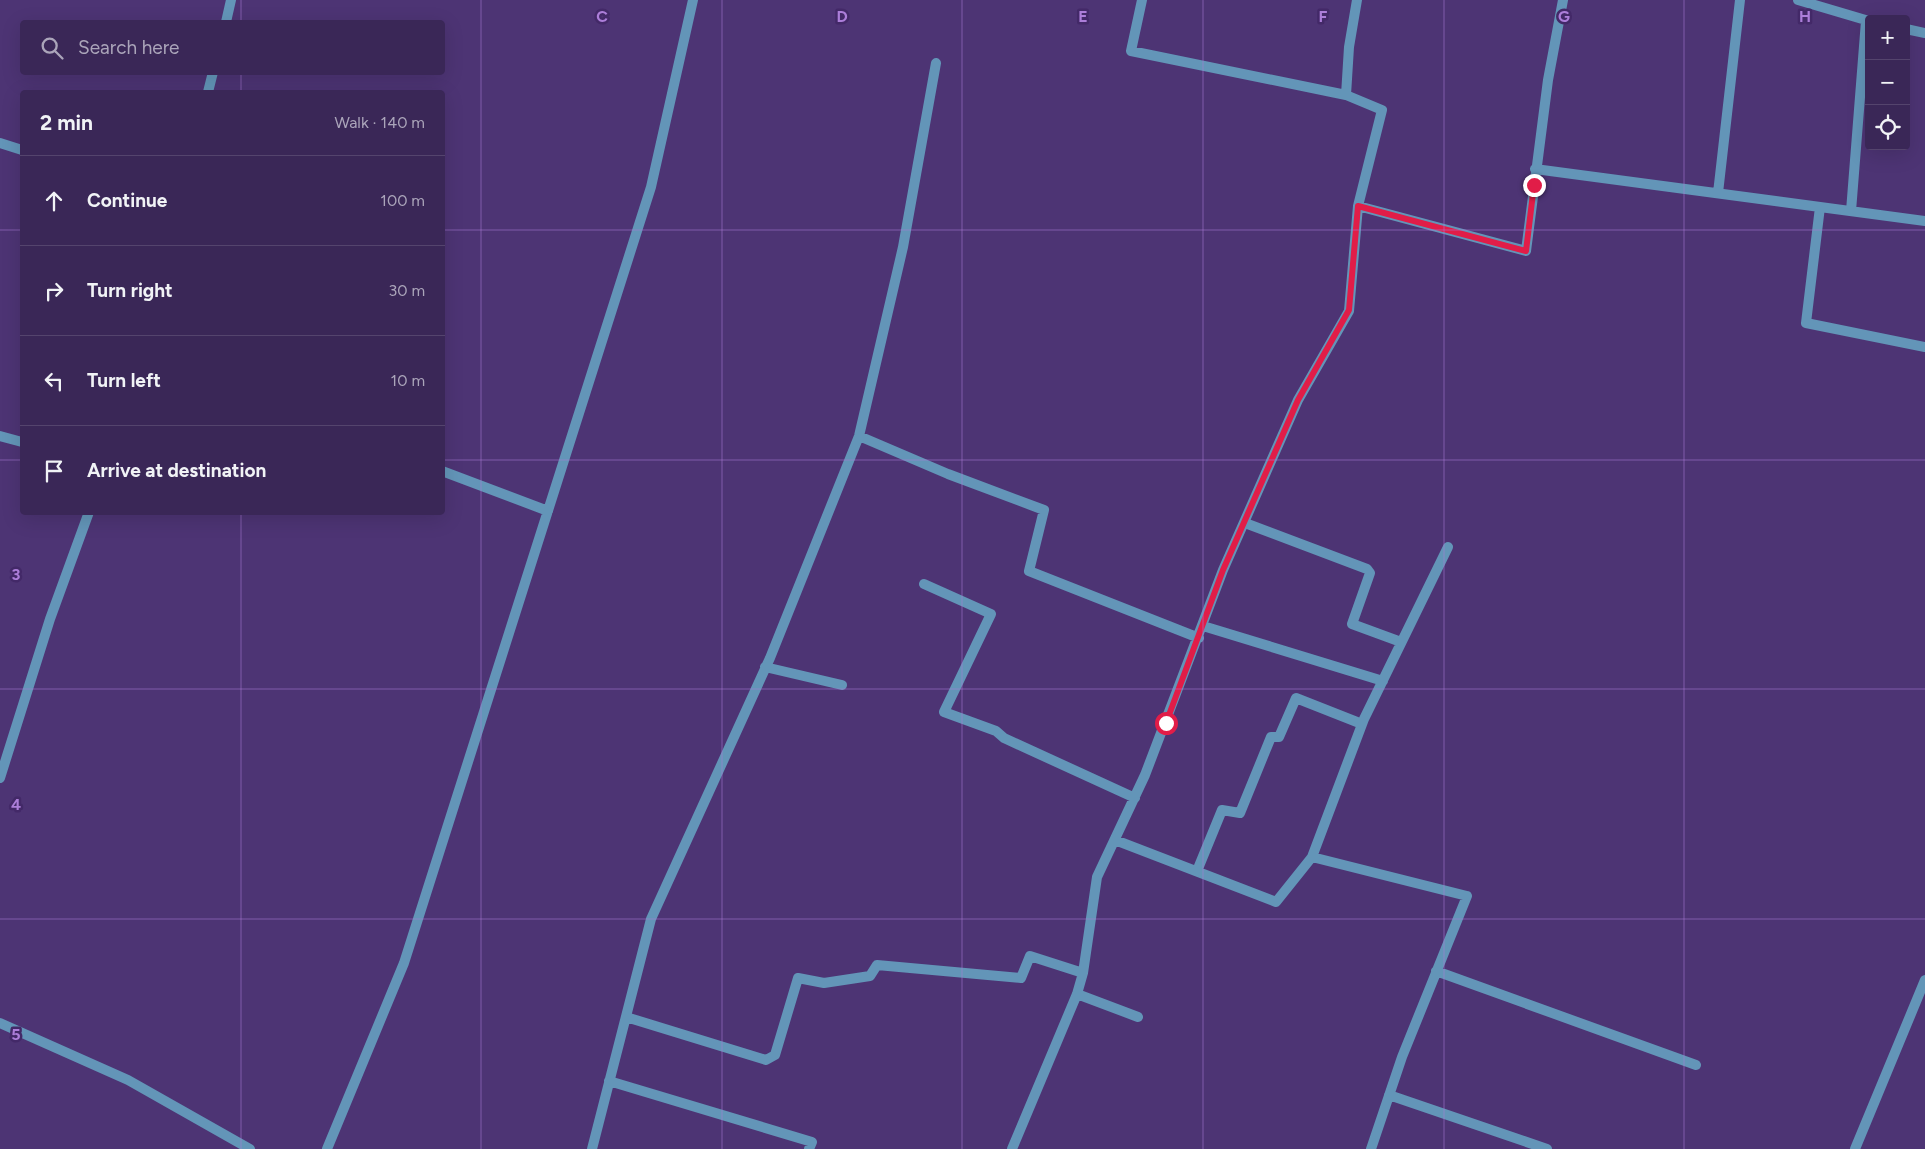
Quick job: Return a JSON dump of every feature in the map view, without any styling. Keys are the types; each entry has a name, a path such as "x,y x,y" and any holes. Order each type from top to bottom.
{"street":[{"path":"227,20 232,0"},
{"path":"327,1149 404,963 548,511 651,187 693,0"},
{"path":"1012,1149 1077,994 1083,972 1097,877 1135,798 1199,638 1223,570 1298,400 1349,310 1358,206 1382,110 1346,95 1130,51 1142,0"},
{"path":"1346,95 1349,47 1357,0"},
{"path":"1358,206 1526,251 1548,80 1562,0"},
{"path":"1718,193 1740,0"},
{"path":"1798,0 1865,20"},
{"path":"1910,31 1925,34"},
{"path":"1851,211 1865,45"},
{"path":"592,1149 651,920 765,667 859,436 903,247 936,63"},
{"path":"209,90 213,75"},
{"path":"0,143 20,149"},
{"path":"1536,169 1925,221"},
{"path":"1820,207 1806,323 1925,347"},
{"path":"0,436 20,441"},
{"path":"859,436 948,474 1044,510 1029,572 1199,638"},
{"path":"445,472 548,511"},
{"path":"0,778 50,619 88,515"},
{"path":"1245,523 1367,568 1370,573 1352,624 1401,642"},
{"path":"1115,840 1276,902 1312,857 1362,724 1448,547"},
{"path":"924,584 991,614 944,712 996,731 1004,738 1135,798"},
{"path":"1203,626 1383,681"},
{"path":"765,667 842,685"},
{"path":"1196,871 1222,810 1240,813 1271,737 1280,737 1296,698 1362,724"},
{"path":"1312,857 1467,896 1402,1056 1370,1149"},
{"path":"626,1017 766,1060 775,1055 798,978 824,983 870,976 877,965 1021,978 1030,956 1083,972"},
{"path":"1436,971 1696,1065"},
{"path":"1855,1149 1925,980"},
{"path":"1077,994 1138,1017"},
{"path":"0,1023 128,1080 250,1149"},
{"path":"609,1081 812,1142 809,1149"},
{"path":"1389,1095 1547,1149"}],"route":[{"path":"1166,723 1223,570 1298,400 1349,310 1358,206 1526,251 1534,185"}]}
